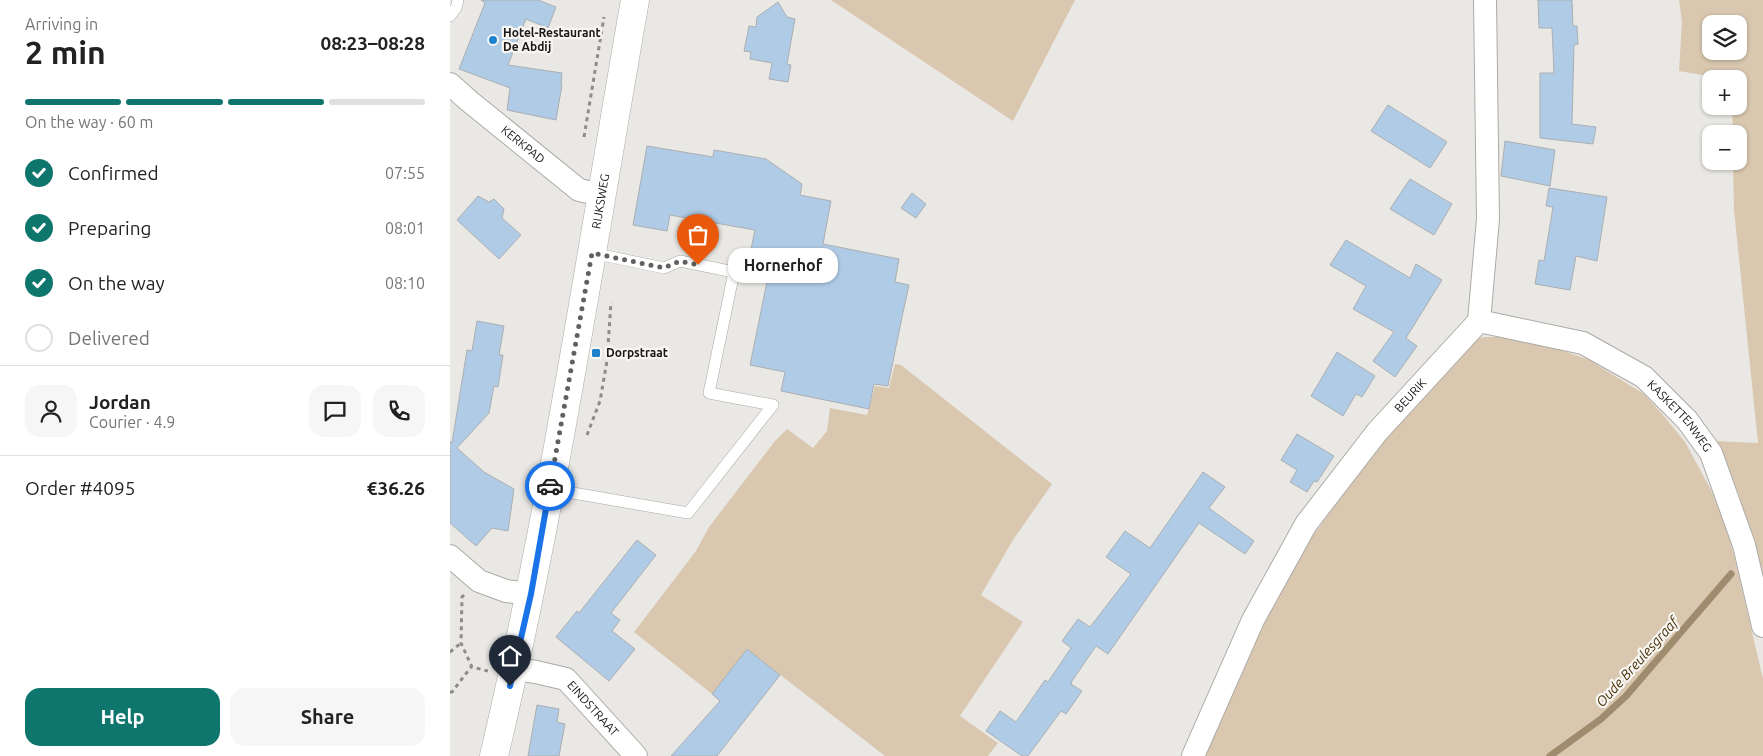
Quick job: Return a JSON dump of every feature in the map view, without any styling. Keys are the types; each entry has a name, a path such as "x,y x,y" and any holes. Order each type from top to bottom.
{"main road":[{"name":"RIJKSWEG","path":"494,756 502,670 531,594 592,253 590,192 635,0"}],"street":[{"path":"1479,321 1488,219 1485,0"},
{"name":"KERKPAD","path":"450,84 469,102 590,192"},
{"name":"KASKETTENWEG","path":"1479,321 1583,343 1644,377 1687,420 1711,453 1744,545 1763,626"},
{"name":"BEURIK","path":"1192,756 1253,620 1306,524 1377,432 1479,321"},
{"path":"450,556 479,581 506,591 531,594"},
{"name":"EINDSTRAAT","path":"502,670 536,672 566,680 636,756"}],"lane":[{"path":"450,16 456,8 458,0"},
{"path":"550,489 688,514 773,405 709,393 734,272 680,261 664,268 592,253"}],"path":[{"path":"472,666 461,643 462,597 479,581"},
{"path":"450,652 461,643"},
{"path":"472,666 502,670"},
{"path":"450,692 452,692 472,666"}],"shaded area":[{"path":"831,0 1075,0 1013,121"},
{"path":"1679,0 1763,0 1763,605 1739,494 1715,441 1758,443 1734,210 1733,170 1747,170 1747,125 1733,125 1732,115 1747,115 1747,70 1702,70 1702,75 1679,71 1682,22"},
{"path":"1483,337 1503,337 1558,349 1589,360 1644,394 1685,442 1711,490 1725,522 1734,555 1763,679 1763,756 1203,756 1260,628 1312,537 1382,440 1470,341"},
{"path":"895,364 901,365 1052,484 1013,540 981,595 1023,622 960,716 998,743 988,756 885,756 747,649 712,694 634,632 696,551 709,527 775,441 787,429 813,448 827,431 830,408 867,415 875,386 889,388"}],"building":[{"path":"481,0 538,0 556,7 548,28 526,19 508,65 562,73 562,85 556,120 507,110 510,88 459,69 485,3"},
{"path":"1538,0 1572,0 1573,26 1577,26 1578,44 1574,45 1572,124 1596,127 1593,144 1540,138 1540,73 1554,73 1552,28 1539,28"},
{"path":"778,2 787,17 795,19 787,64 791,65 788,82 769,79 772,63 750,59 751,52 744,51 749,26 756,27 757,17"},
{"path":"1388,105 1447,142 1430,168 1371,131"},
{"path":"1505,141 1555,150 1550,186 1501,176"},
{"path":"647,146 713,157 714,150 766,159 802,184 800,195 831,201 823,244 899,259 895,282 909,285 888,386 874,384 869,409 781,391 785,372 750,365 770,267 748,263 755,230 670,215 667,231 633,225"},
{"path":"1410,179 1452,204 1434,235 1390,209"},
{"path":"1549,188 1607,197 1597,261 1576,256 1570,290 1535,284 1539,260 1544,261 1553,207 1546,206"},
{"path":"912,193 926,204 916,218 901,208"},
{"path":"478,196 489,202 494,199 504,209 502,218 521,235 499,259 457,220"},
{"path":"1346,240 1410,278 1416,264 1442,280 1406,338 1417,346 1395,377 1373,361 1394,332 1353,309 1366,286 1330,265"},
{"path":"477,321 504,326 499,355 503,355 498,387 494,386 489,413 457,448 484,472 514,489 508,531 492,528 476,546 450,523 450,441 452,443 467,350 472,351"},
{"path":"1337,352 1375,376 1362,397 1356,394 1343,416 1311,396"},
{"path":"1297,434 1334,456 1317,482 1314,481 1307,492 1290,482 1297,470 1281,460"},
{"path":"1203,472 1225,487 1209,508 1254,541 1245,554 1199,523 1108,654 1096,646 1071,684 1082,691 1066,714 1061,711 1028,756 1022,756 986,731 1000,711 1016,722 1045,680 1048,682 1071,648 1062,641 1078,619 1090,627 1131,574 1106,557 1125,531 1150,548"},
{"path":"637,540 656,555 611,613 620,620 612,631 635,649 609,681 556,637 577,611 579,613"},
{"path":"747,649 780,675 717,756 671,756 720,701 712,694"},
{"path":"537,705 559,709 557,722 565,724 559,756 528,756"}],"waterway":[{"name":"Oude Breulesgraaf","path":"1550,756 1601,719 1626,696 1731,574"}],"way so far":[{"path":"550,486 592,253 664,268 680,261 698,265"}],"place":[{"name":"Hotel-Restaurant De Abdij","path":"493,40"},
{"name":"Hornerhof","path":"698,265"},
{"name":"Dorpstraat","path":"596,353"}],"route":[{"path":"510,686 531,594 550,486"}]}
